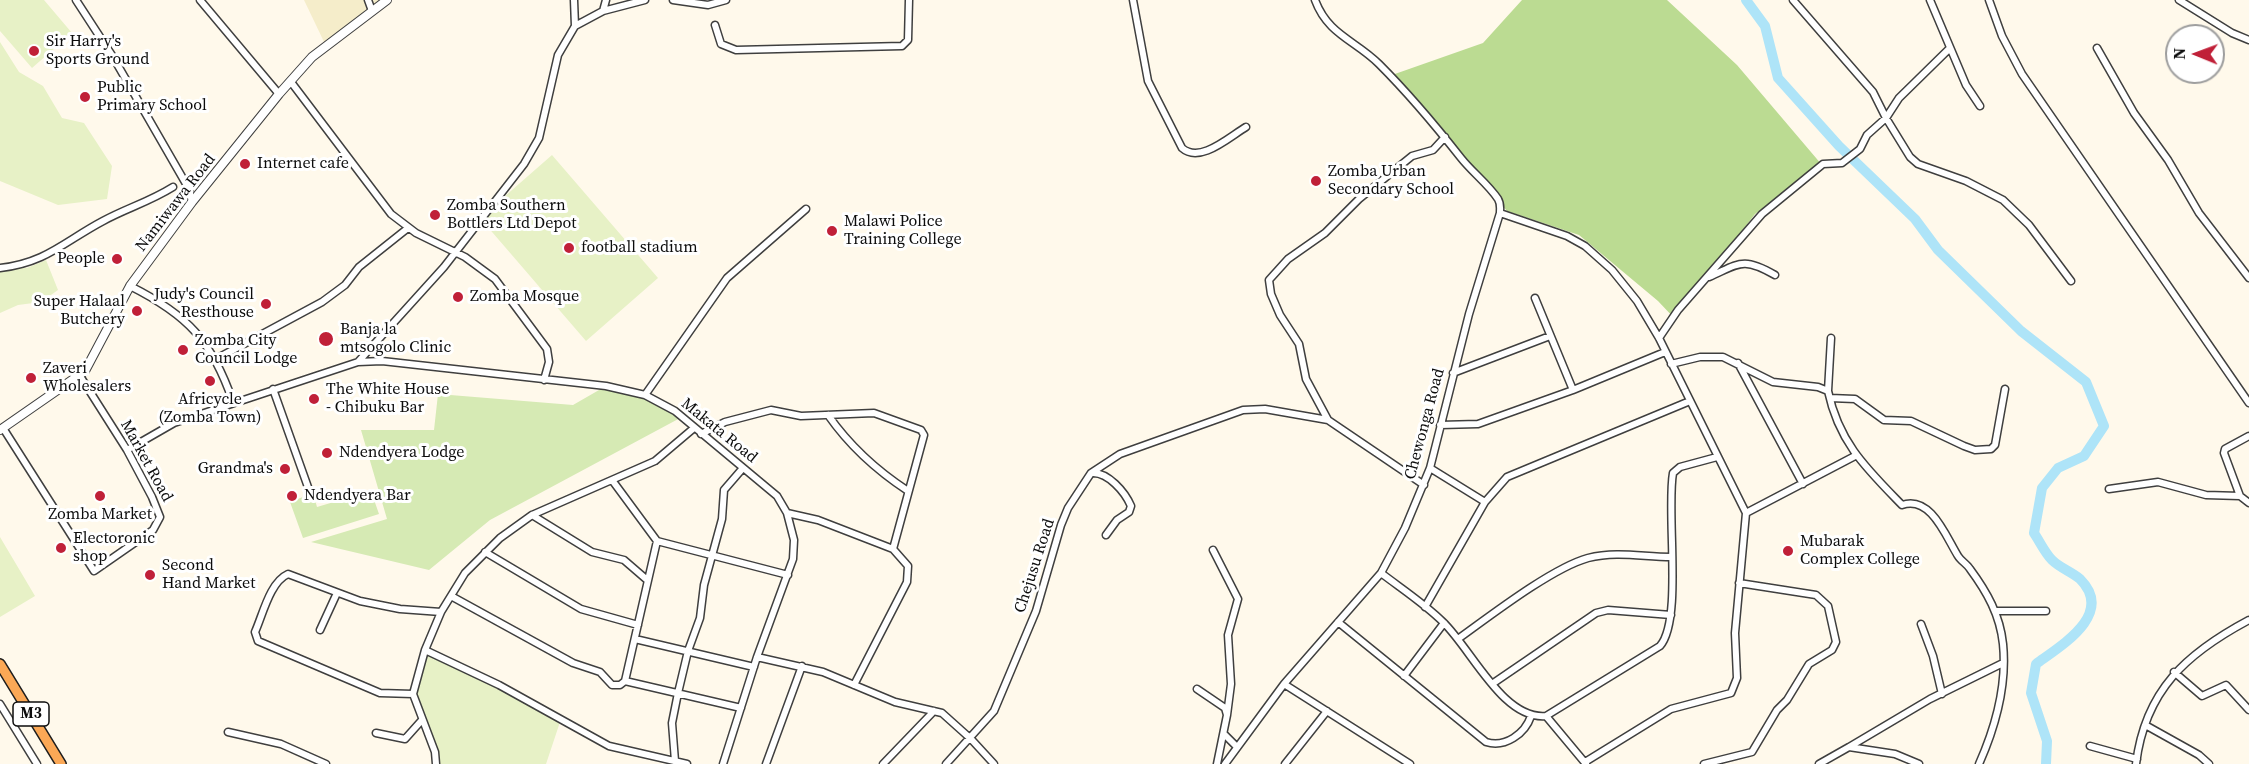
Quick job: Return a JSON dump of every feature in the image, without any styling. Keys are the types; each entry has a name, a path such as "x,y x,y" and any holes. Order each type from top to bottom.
{"highway":[{"name":"M3","path":"1,668 61,764"}],"street":[{"path":"200,0 279,94"},
{"path":"368,0 372,11"},
{"name":"Namiwawa Road","path":"1,429 80,376 91,362 130,286 192,202 279,94 312,57 387,0"},
{"path":"574,0 575,26"},
{"path":"603,11 606,0"},
{"path":"127,450 174,423 358,362 454,254 524,164 539,138 558,55 575,26 603,11 645,0"},
{"path":"673,0 708,5 726,0"},
{"path":"715,25 722,44 736,50 902,46 908,40 909,0"},
{"path":"1133,0 1148,81 1182,148 1188,153 1202,153 1246,128"},
{"path":"1315,0 1325,21 1377,62 1445,137 1495,196 1500,203 1500,213 1567,236 1594,253 1631,293 1659,338 1746,513 1735,633 1737,678 1731,693 1671,709 1586,763 1546,716"},
{"path":"1793,0 1873,92 1886,118 1915,162 1986,190 2013,208 2071,280"},
{"path":"1930,0 1966,86 1980,106"},
{"path":"1989,0 2002,36 2022,74 2249,403"},
{"path":"2180,0 2232,33 2249,40"},
{"path":"80,1 189,189 192,202"},
{"path":"1659,338 1705,278 1774,203 1823,164 1842,163 1860,149 1867,135 1886,118 1899,98 1950,48"},
{"path":"2097,48 2134,113 2168,160 2199,213 2249,278"},
{"path":"291,82 391,214 408,228 454,254 465,257 495,279 547,349 549,362 544,380"},
{"path":"1424,485 1328,420 1306,379 1299,344 1280,315 1271,294 1269,280 1288,259 1325,233 1359,199 1412,156 1433,150 1445,137"},
{"path":"0,268 35,262 102,221 145,204 173,187"},
{"path":"645,395 727,278 806,209"},
{"name":"Chewonga Road","path":"1225,764 1284,684 1381,573 1430,468 1453,373 1500,213"},
{"path":"216,359 322,302 345,285 359,267 408,228"},
{"path":"1705,278 1736,264 1758,267 1775,275"},
{"path":"130,286 177,313 216,359 233,402"},
{"path":"1535,298 1573,390"},
{"path":"1453,373 1550,336"},
{"path":"1831,338 1829,395 1856,456 1902,506 1913,503 1919,505 1938,522 1959,558 1968,566 1996,611 2003,663 1993,733 1979,764"},
{"path":"1440,426 1478,424 1573,390 1665,352"},
{"path":"1671,364 1712,356 1738,362 1773,381 1818,387 1829,395 1855,399 1884,420 1916,423 1937,436 1964,446 1984,450 1991,449 1995,445 2005,389"},
{"name":"Makata Road","path":"358,362 382,361 606,386 645,395 675,411 700,434 774,492 787,513 795,552 757,657 723,764"},
{"path":"1738,362 1803,484"},
{"name":"Market Road","path":"1,429 94,571 153,530 159,521 156,504 127,450 80,376"},
{"path":"273,389 309,490"},
{"path":"1425,607 1485,502 1496,487 1520,470 1690,401"},
{"name":"Chejusu Road","path":"946,764 994,711 1036,611 1065,517 1091,473 1120,454 1195,426 1251,409 1328,420"},
{"path":"700,434 725,422 771,410 801,416 874,413 921,430 924,435 893,549"},
{"path":"828,415 841,433 888,477 908,491"},
{"path":"436,764 435,752 413,694 425,650 441,612 465,573 485,552 532,515 656,461 694,428"},
{"path":"2249,436 2225,449 2224,453 2240,495 2249,503"},
{"path":"1746,513 1856,456"},
{"path":"1381,573 1444,623 1492,684 1515,707 1531,716 1546,716 1660,646 1669,631 1671,615 1672,473 1680,467 1717,458"},
{"path":"675,761 672,723 688,651 700,618 704,585 722,519 724,490 743,468"},
{"path":"1430,468 1485,502"},
{"path":"1091,473 1105,475 1131,506 1129,512 1117,520 1106,535"},
{"path":"612,480 657,541 788,575"},
{"path":"2109,489 2158,482 2206,495 2240,495"},
{"path":"787,513 818,520 893,549 908,566 907,582 854,685"},
{"path":"532,515 592,552 624,560 646,579"},
{"path":"451,596 573,663 600,672 612,685 620,686 625,681 646,579 657,541"},
{"path":"1213,550 1238,599 1228,635 1231,684 1217,764"},
{"path":"485,552 581,609 638,625"},
{"path":"1458,639 1529,590 1583,560 1627,553 1647,557 1671,557"},
{"path":"413,694 380,693 255,637 275,586 285,575 294,575 337,593 386,607 441,612"},
{"path":"1704,764 1752,752 1777,710 1787,700 1809,664 1832,650 1836,642 1828,606 1816,595 1739,583"},
{"path":"320,630 337,593"},
{"path":"1492,684 1596,613 1608,610 1671,615"},
{"path":"1996,611 2046,611"},
{"path":"2090,746 2137,761 2155,702 2174,672 2204,646 2249,620"},
{"path":"1338,622 1486,742 1499,744 1517,735 1524,730 1531,716"},
{"path":"1404,676 1444,623"},
{"path":"1921,624 1933,656 1942,694"},
{"path":"634,639 754,667"},
{"path":"425,650 499,685 609,746 687,764"},
{"path":"757,657 802,666 895,702 934,711 947,717 994,764"},
{"path":"1819,764 1942,694 2003,663"},
{"path":"766,764 802,666"},
{"path":"2174,672 2202,696 2226,685 2249,710"},
{"path":"625,681 741,708"},
{"path":"1284,684 1410,764"},
{"path":"1197,688 1225,708 1227,715"},
{"path":"0,704 37,764"},
{"path":"882,764 934,711"},
{"path":"1284,764 1327,711"},
{"path":"376,733 405,739 422,720"},
{"path":"2146,726 2199,755 2209,764"},
{"path":"228,732 281,744 326,764"},
{"path":"1224,734 1238,747"},
{"path":"1849,747 1895,754 1919,764"}],"shaded area":[{"path":"304,0 385,0 326,46"}],"green space":[{"name":"Sir Harry's Sports Ground","path":"0,0 44,0 72,33 32,68 0,31"},
{"path":"1522,0 1667,0 1737,65 1822,165 1755,214 1675,319 1658,301 1579,235 1507,211 1392,75 1483,43"},
{"path":"0,42 19,72 43,86 62,118 84,123 112,166 107,199 58,205 0,181"},
{"name":"football stadium","path":"552,155 658,278 586,341 480,218"},
{"path":"46,260 58,290 41,302 18,305 0,313 0,269 27,268"},
{"path":"606,386 645,395 682,417 490,520 429,570 311,542 387,519 361,430 434,430 438,394 573,405"},
{"path":"371,491 379,514 303,538 290,502 313,493 317,507"},
{"path":"0,537 35,596 0,617"},
{"path":"425,650 561,719 546,764 436,764 413,694"}],"waterway":[{"path":"1746,0 1765,26 1778,78 1839,146 1915,219 1938,250 2021,331 2086,382 2104,426 2084,456 2058,468 2042,488 2034,533 2052,560 2080,579 2089,592 2092,604 2081,628 2059,648 2036,664 2031,693 2047,741 2046,764"}],"place":[{"name":"Sir Harry's Sports Ground","path":"34,51"},
{"name":"Public Primary School","path":"85,97"},
{"name":"Internet cafe","path":"245,164"},
{"name":"Zomba Urban Secondary School","path":"1316,181"},
{"name":"Zomba Southern Bottlers Ltd Depot","path":"435,215"},
{"name":"Malawi Police Training College","path":"832,231"},
{"name":"football stadium","path":"569,248"},
{"name":"People","path":"117,259"},
{"name":"Zomba Mosque","path":"458,297"},
{"name":"Judy's Council Resthouse","path":"266,304"},
{"name":"Super Halaal Butchery","path":"137,311"},
{"name":"Banja la mtsogolo Clinic","path":"326,339"},
{"name":"Zomba City Council Lodge","path":"183,350"},
{"name":"Zaveri Wholesalers","path":"31,378"},
{"name":"Africycle (Zomba Town)","path":"210,381"},
{"name":"The White House - Chibuku Bar","path":"314,399"},
{"name":"Ndendyera Lodge","path":"327,453"},
{"name":"Grandma's","path":"285,469"},
{"name":"Zomba Market","path":"100,496"},
{"name":"Ndendyera Bar","path":"292,496"},
{"name":"Electoronic shop","path":"61,548"},
{"name":"Mubarak Complex College","path":"1788,551"},
{"name":"Second Hand Market","path":"150,575"}]}
